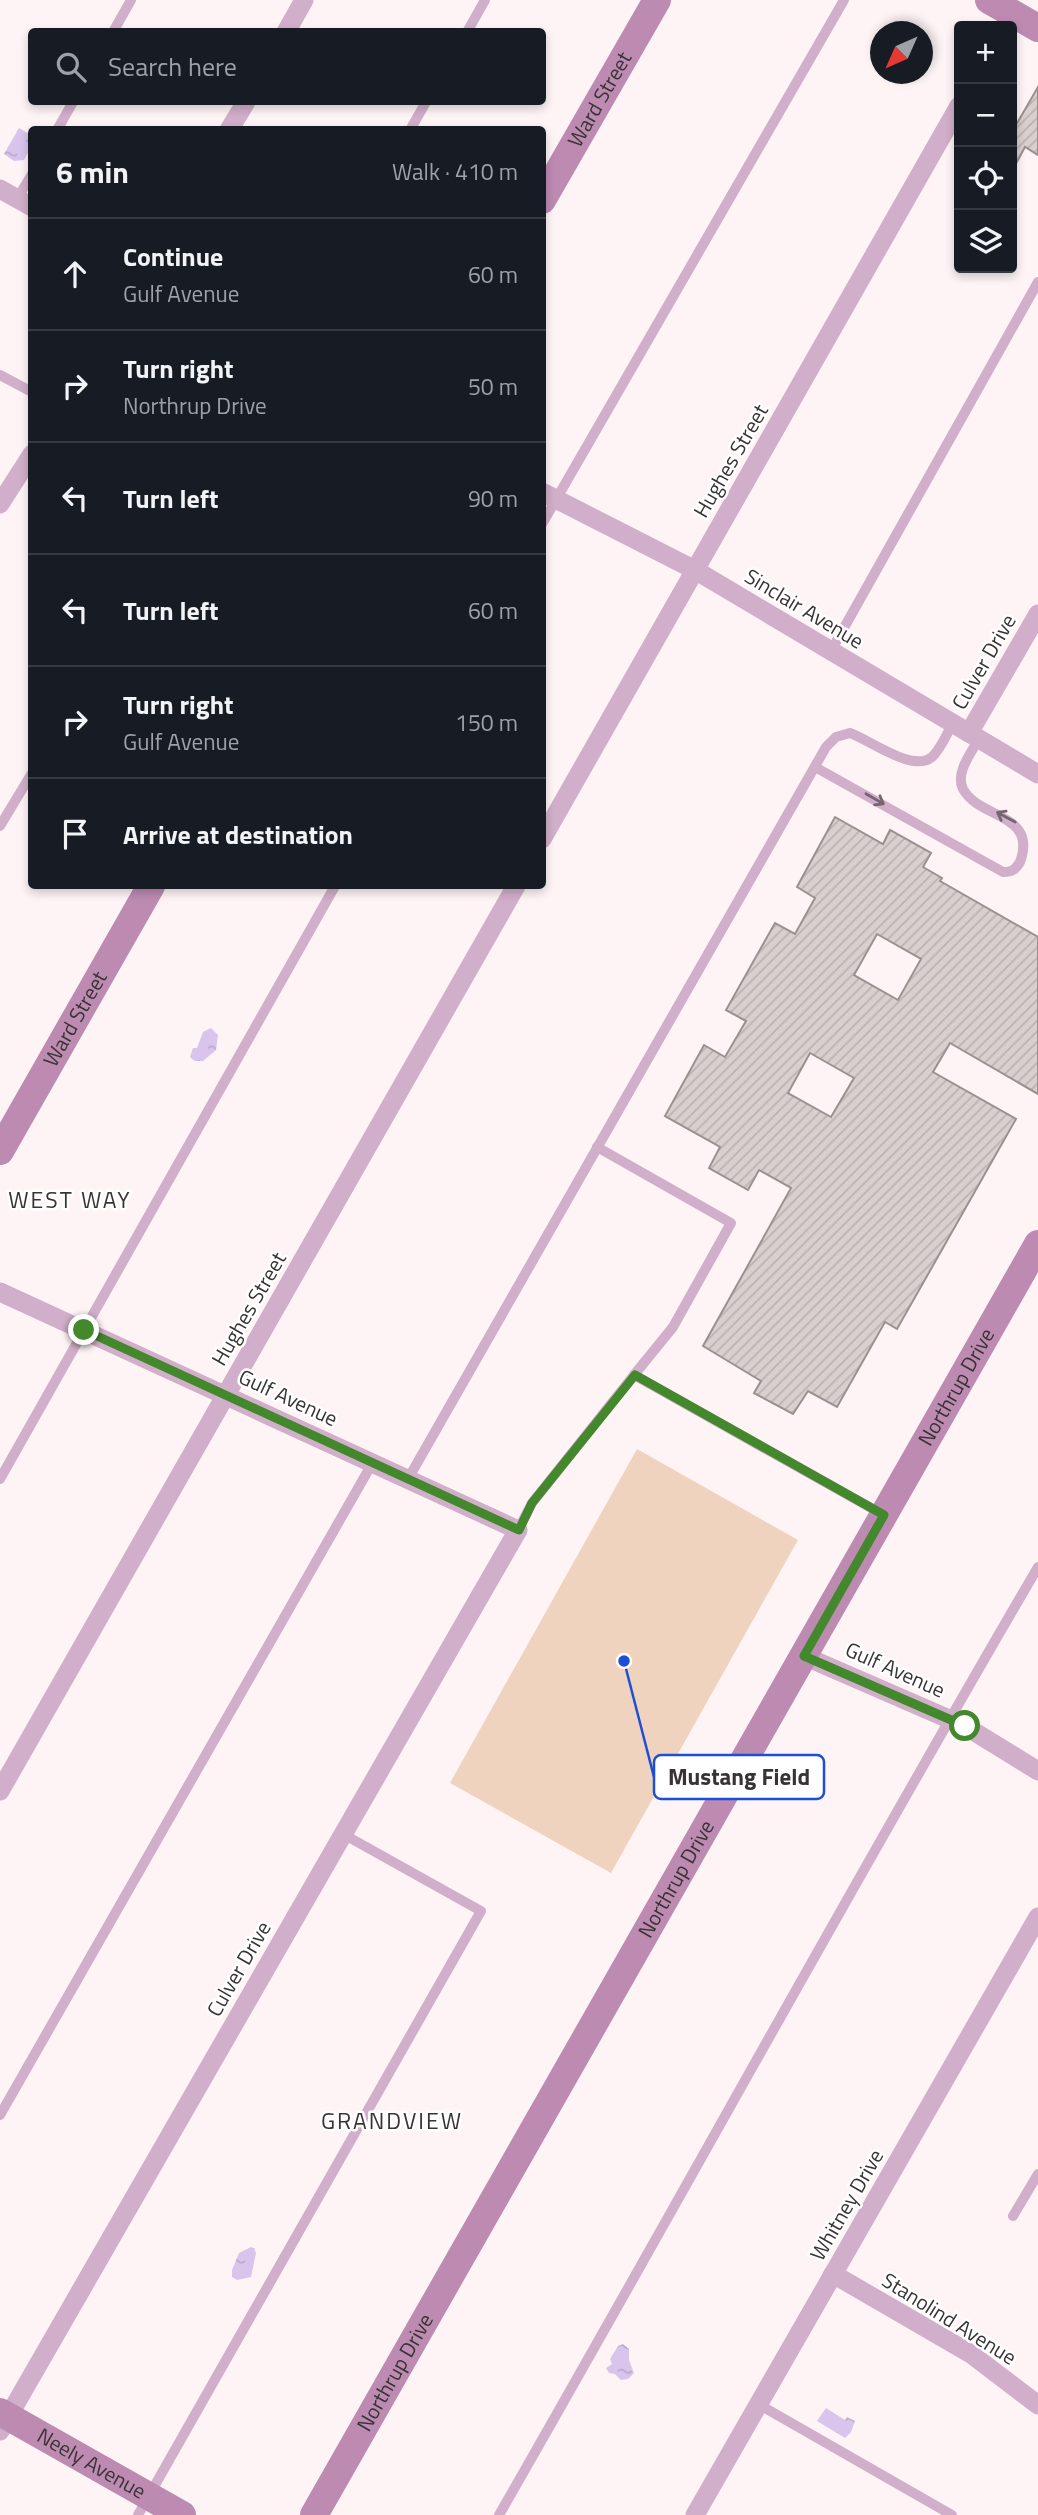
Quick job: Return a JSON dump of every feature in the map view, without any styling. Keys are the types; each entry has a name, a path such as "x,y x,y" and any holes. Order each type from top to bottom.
{"street":[{"path":"288,28 304,0"},
{"name":"Ward Street","path":"546,193 657,0"},
{"path":"1002,13 1038,28"},
{"path":"231,126 244,105"},
{"name":"Hughes Street","path":"546,831 954,115"},
{"path":"0,190 24,204"},
{"path":"0,504 28,459"},
{"name":"Sinclair Avenue","path":"550,496 695,570 1038,774"},
{"name":"Culver Drive","path":"967,732 1038,614"},
{"name":"Ward Street","path":"0,1151 149,889"},
{"name":"Hughes Street","path":"0,1791 514,889"},
{"name":"Northrup Drive","path":"314,2515 1038,1244"},
{"name":"Gulf Avenue","path":"0,1292 519,1530"},
{"name":"Culver Drive","path":"3,2420 519,1530"},
{"name":"Gulf Avenue","path":"804,1656 965,1726 1038,1771"},
{"name":"Whitney Drive","path":"695,2515 1038,1917"},
{"name":"Stanolind Avenue","path":"833,2274 971,2354 1038,2405"},
{"name":"Neely Avenue","path":"3,2420 144,2506 182,2515"}],"lane":[{"path":"115,28 131,0"},
{"path":"469,28 485,0"},
{"path":"550,496 844,0"},
{"path":"59,126 71,105"},
{"path":"412,126 424,105"},
{"path":"831,651 1038,282"},
{"path":"0,375 28,390"},
{"path":"408,1479 826,747 836,737 850,733 913,762 932,757 967,732"},
{"path":"815,767 1003,872 1012,872 1017,868 1029,844 1027,833 1018,824 975,801 964,790 960,779 967,732"},
{"path":"0,826 28,780"},
{"path":"0,1479 333,889"},
{"path":"519,1530 532,1503 673,1327 731,1223 597,1147"},
{"path":"635,1375 884,1515"},
{"path":"0,2115 373,1462"},
{"path":"499,2515 655,2244 949,1719 1038,1567"},
{"path":"144,2506 481,1911 344,1834"},
{"path":"1013,2216 1038,2174"},
{"path":"758,2404 952,2515"}],"shaded area":[{"path":"637,1449 798,1540 611,1873 450,1783"}],"water":[{"path":"19,128 28,133 28,153 24,160 14,161 4,154"},
{"path":"211,1028 218,1035 216,1050 203,1061 195,1061 190,1057 193,1048 197,1048 203,1032"},
{"path":"251,2247 256,2253 251,2277 237,2280 232,2277 232,2270 239,2253"},
{"path":"623,2344 629,2349 629,2360 634,2373 628,2379 621,2380 606,2368 612,2364 610,2359 618,2346"},
{"path":"826,2408 845,2420 847,2417 855,2421 851,2432 845,2438 817,2421"}],"building":[{"path":"1038,87 1038,155 1025,147 1017,162 1017,123"},
{"path":"835,817 883,844 890,830 931,853 923,867 942,878 940,881 1038,937 1038,1094 950,1043 933,1072 1016,1119 897,1329 885,1322 837,1407 808,1391 793,1414 754,1393 761,1381 703,1346 791,1188 759,1170 748,1190 709,1168 720,1147 665,1116 704,1045 725,1057 746,1021 726,1010 775,923 795,934 815,898 797,887","holes":["877,934 921,959 898,1000 854,975","810,1053 854,1078 831,1117 788,1093"]}],"place":[{"name":"Mustang Field","path":"624,1661"}],"district":[{"name":"WEST WAY","path":"70,1200"},
{"name":"GRANDVIEW","path":"392,2121"}],"route":[{"path":"84,1330 519,1530 532,1503 635,1375 884,1515 804,1656 965,1726"}]}
